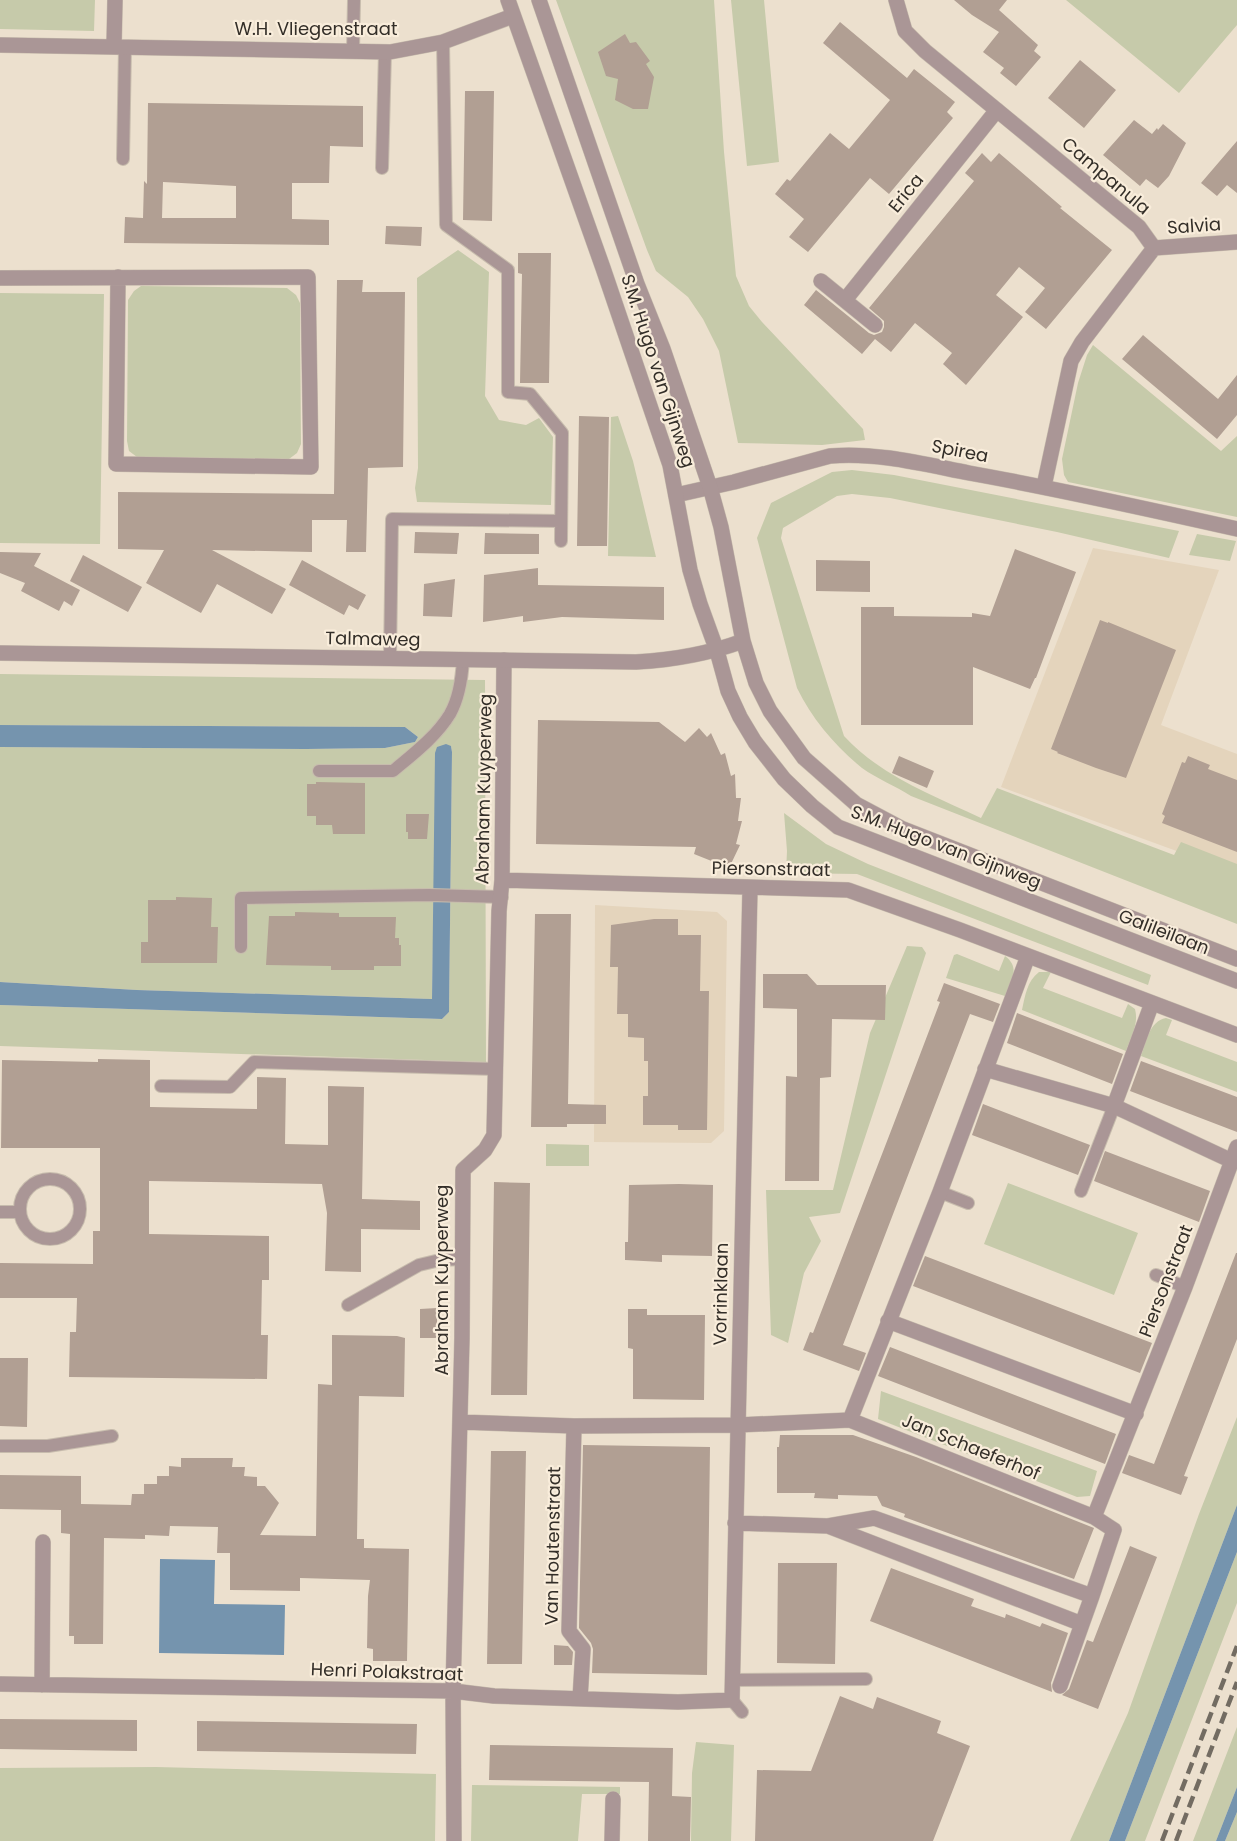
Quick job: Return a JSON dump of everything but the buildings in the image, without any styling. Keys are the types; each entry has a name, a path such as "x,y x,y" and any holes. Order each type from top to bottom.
{"street":[{"path":"115,0 120,46"},
{"name":"S.M. Hugo van Gijnweg","path":"508,0 667,456 690,570 728,692 755,742 784,779 838,827 1076,920"},
{"name":"S.M. Hugo van Gijnweg","path":"539,0 710,488 721,528 743,641 756,683 770,711 804,758 856,804 903,829 1083,900"},
{"name":"Campanula","path":"896,0 905,31 925,51 1139,227 1154,248"},
{"name":"W.H. Vliegenstraat","path":"0,45 385,52 443,42 513,16"},
{"name":"Erica","path":"845,300 997,110"},
{"name":"Salvia","path":"1154,248 1237,242"},
{"path":"1044,486 1071,361 1082,342 1154,248"},
{"path":"0,278 118,277 308,276 310,467 116,464 118,277"},
{"path":"821,281 874,325"},
{"name":"Spirea","path":"676,495 830,456 842,455 896,459 1044,486 1237,529"},
{"name":"Talmaweg","path":"0,653 636,662 672,660 717,651 743,641"},
{"name":"Abraham Kuyperweg","path":"454,1841 453,1691 460,1422 463,1170 485,1149 494,1135 499,911 502,897 504,660"},
{"name":"Piersonstraat","path":"502,880 848,890 929,918 1237,1035"},
{"name":"Vorrinklaan","path":"732,1700 750,888"},
{"name":"Galileïlaan","path":"1083,900 1237,959"},
{"name":"Galileïlaan","path":"1076,920 1237,981"},
{"path":"850,1420 940,1192 1028,956"},
{"path":"1114,1106 1152,1003"},
{"name":"Piersonstraat","path":"985,1069 1114,1106 1234,1154 1185,1287 1094,1517"},
{"path":"888,1321 1136,1414"},
{"name":"Jan Schaeferhof","path":"738,1425 850,1420 1094,1517 1114,1530 1060,1686"},
{"path":"460,1422 574,1426 738,1425"},
{"name":"Van Houtenstraat","path":"574,1426 569,1630 583,1649 580,1699"},
{"path":"735,1522 828,1526 874,1518 1092,1596"},
{"path":"828,1526 1082,1624"},
{"path":"42,1685 43,1542"},
{"name":"Henri Polakstraat","path":"0,1684 453,1691 494,1696 678,1702 732,1700"},
{"path":"612,1841 613,1799"}],"lane":[{"path":"352,51 354,0"},
{"path":"443,42 446,225 508,270 508,392 530,394 562,433 561,541"},
{"path":"120,46 123,159"},
{"path":"382,168 385,52"},
{"path":"390,658 392,519 561,521"},
{"path":"319,771 393,771 427,742 450,714 462,681 463,659"},
{"path":"241,947 241,898 429,895 502,897"},
{"path":"161,1086 230,1087 254,1062 495,1069"},
{"path":"1081,1191 1114,1106"},
{"path":"48,1180 60,1181 70,1186 77,1195 80,1207 79,1217 74,1227 66,1235 57,1239 36,1235 27,1227 20,1212 23,1197 29,1188 38,1182 48,1180"},
{"path":"940,1192 968,1203"},
{"path":"0,1212 20,1212"},
{"path":"348,1305 419,1265 440,1260 462,1259"},
{"path":"1156,1275 1185,1287"},
{"path":"0,1446 48,1446 112,1436"},
{"path":"732,1680 866,1679"},
{"path":"732,1700 742,1712"}],"shaded area":[{"path":"1093,548 1219,570 1161,725 1237,754 1237,873 1001,787"},
{"path":"595,905 717,912 727,921 724,1131 711,1143 594,1142"}],"green space":[{"path":"0,0 95,0 94,31 0,29"},
{"path":"556,0 714,0 724,152 736,276 749,306 863,429 865,440 822,445 738,443 719,351 703,319 688,297 656,271"},
{"path":"731,0 764,0 779,162 747,166"},
{"path":"1066,0 1237,0 1237,25 1179,93"},
{"path":"458,250 489,272 485,396 499,420 526,425 539,418 553,437 551,505 417,502 415,488 418,468 417,278"},
{"path":"141,286 287,288 296,295 300,303 301,444 297,453 289,459 137,457 129,451 127,441 128,300"},
{"path":"0,293 104,294 100,544 0,543"},
{"path":"1093,345 1221,451 1237,436 1237,517 1068,482 1064,475 1062,459 1078,383 1087,355"},
{"path":"618,416 633,461 656,557 608,556 611,417"},
{"path":"852,470 894,475 1179,531 1169,558 1057,532 890,498 852,494 837,496 783,528 781,538 844,736 858,750 908,783 981,818 997,788 1174,855 1181,842 1237,864 1237,924 911,796 862,768 825,732 797,688 757,538 771,503 832,472"},
{"path":"1197,534 1236,541 1230,561 1189,555"},
{"path":"0,674 485,680 486,1062 0,1046 0,1005 442,1019 449,1012 452,752 451,746 434,886 432,999 137,990 0,982 0,747 385,748 415,742 418,737 405,727 0,725"},
{"path":"784,813 826,844 868,864 1151,975 1148,985 857,874 786,873"},
{"path":"907,946 922,947 926,953 840,1213 809,1217 821,1241 804,1273 788,1343 771,1335 766,1190 833,1190 870,1033"},
{"path":"957,954 999,971 1005,956 1013,965 1014,970 1005,996 946,978 954,955"},
{"path":"1039,972 1051,972 1043,988 1122,1018 1128,1004 1135,1009 1135,1025 1126,1051 1022,1010 1029,984"},
{"path":"1166,1018 1172,1020 1166,1035 1237,1062 1237,1092 1141,1056 1152,1028 1160,1020"},
{"path":"546,1144 589,1145 589,1166 546,1166"},
{"path":"1008,1183 1138,1233 1114,1295 984,1244"},
{"path":"881,1391 1097,1471 1090,1496 1077,1497 878,1419"},
{"path":"1237,1417 1237,1505 1109,1841 1070,1841 1128,1713 1199,1514"},
{"path":"1237,1552 1237,1603 1145,1841 1125,1841"},
{"path":"1237,1727 1237,1787 1216,1841 1193,1841"},
{"path":"696,1742 734,1745 731,1841 691,1841 692,1773"},
{"path":"156,1767 436,1774 435,1841 0,1841 0,1768"},
{"path":"472,1785 620,1787 620,1794 582,1794 578,1841 471,1841"},
{"path":"1237,1812 1237,1841 1225,1841"}],"water":[{"path":"0,725 405,727 418,737 415,742 385,748 0,747"},
{"path":"446,744 451,746 452,752 449,1012 442,1019 0,1005 0,982 137,990 432,999 435,753 437,747"},
{"path":"1237,1505 1237,1552 1125,1841 1109,1841"},
{"path":"160,1559 215,1560 214,1604 285,1605 284,1655 159,1653"},
{"path":"1237,1787 1237,1812 1225,1841 1216,1841"}],"railway":[{"path":"1162,1841 1237,1646"},
{"path":"1176,1841 1237,1682"}]}
